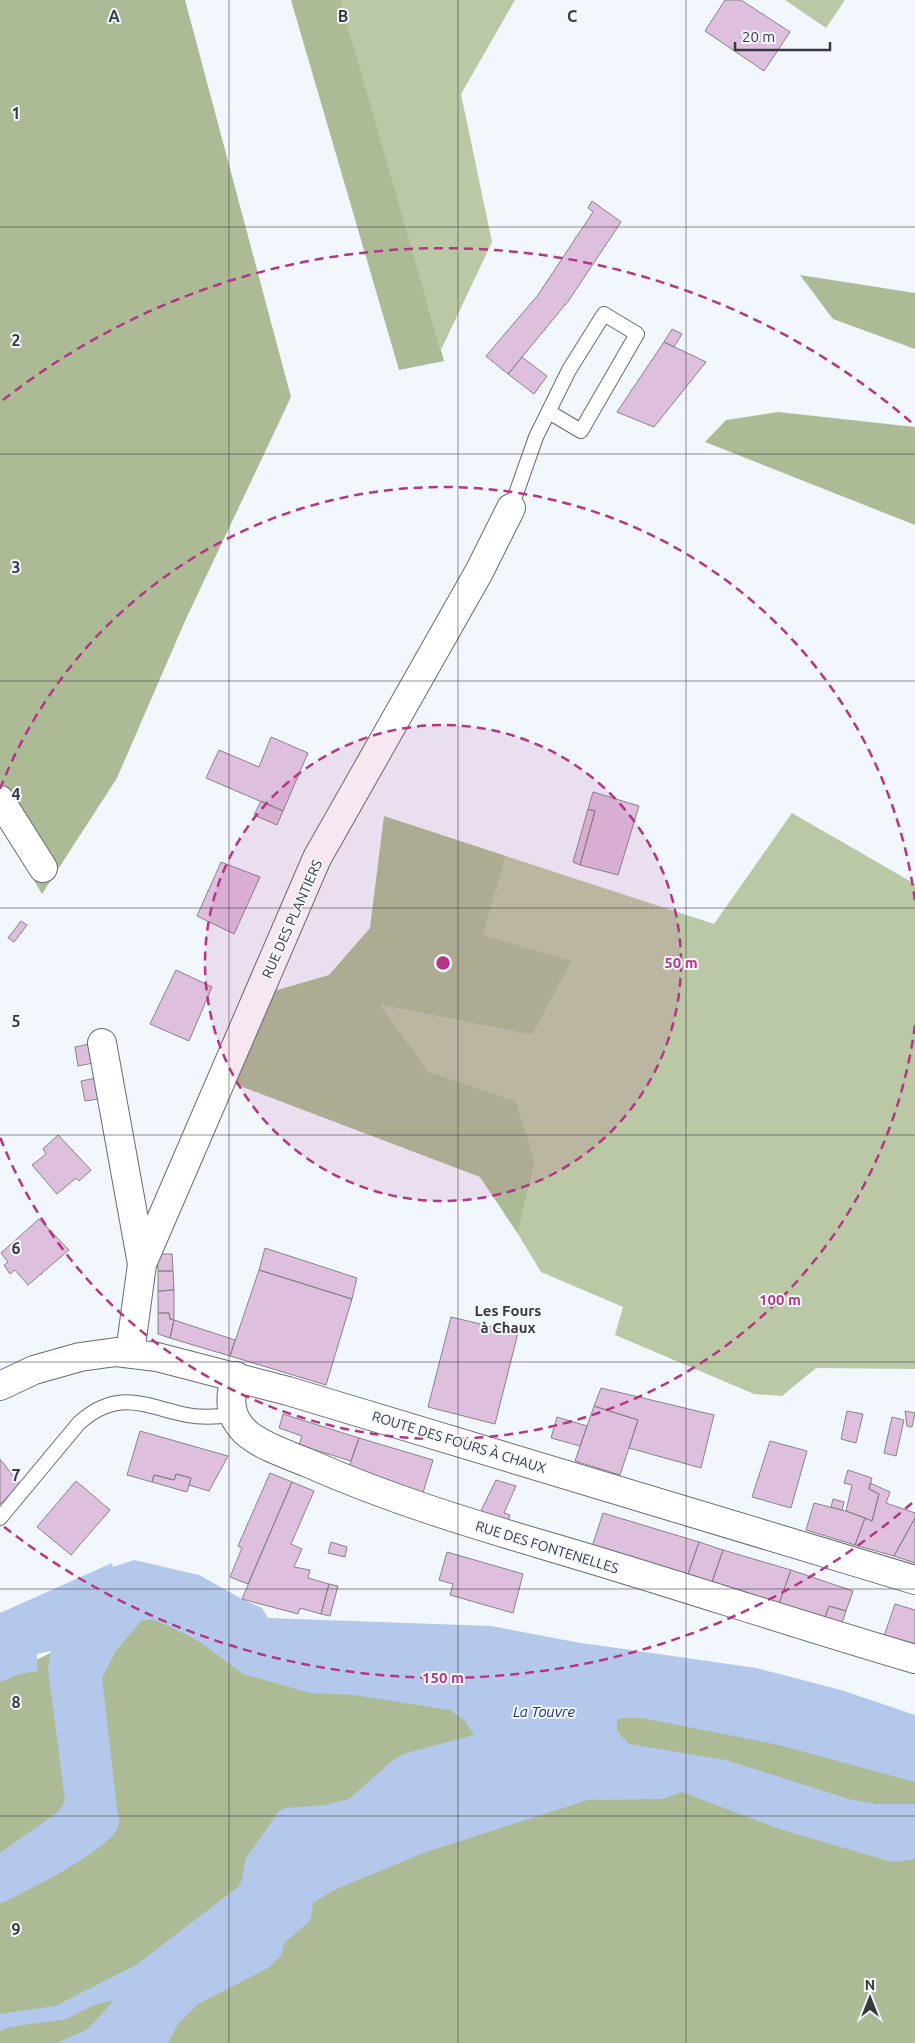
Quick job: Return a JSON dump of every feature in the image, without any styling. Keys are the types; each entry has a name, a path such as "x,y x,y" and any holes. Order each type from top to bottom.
{"street":[{"name":"RUE DES PLANTIERS","path":"130,1353 142,1264 317,858 479,572 511,508"},
{"path":"0,800 43,868"},
{"path":"102,1043 142,1264"},
{"name":"ROUTE DES FOURS À CHAUX","path":"0,1386 59,1361 100,1353 130,1353 157,1357 236,1376 632,1493 915,1580"},
{"path":"233,1415 230,1404 231,1391 236,1376"},
{"name":"RUE DES FONTENELLES","path":"233,1415 240,1426 262,1443 389,1496 451,1518 915,1659"}],"lane":[{"path":"511,508 536,437 569,370 604,314 637,334 581,431 549,412"},
{"path":"0,1518 79,1423 88,1414 102,1407 122,1403 142,1403 187,1415 212,1418 233,1415"}],"green space":[{"path":"0,0 185,0 291,397 185,621 117,778 42,894 0,823"},
{"path":"291,0 340,0 444,361 399,370"},
{"path":"338,0 515,0 461,94 492,242 441,350"},
{"path":"785,0 845,0 826,28"},
{"path":"800,275 915,293 915,349 833,319"},
{"path":"778,412 915,427 915,525 705,442 726,420"},
{"path":"792,813 915,884 915,1369 816,1368 782,1396 754,1394 615,1335 623,1307 541,1272 518,1234 535,1161 516,1101 428,1071 381,1005 532,1035 483,935 506,856 714,924"},
{"path":"384,816 506,856 483,935 571,961 532,1035 381,1005 428,1071 516,1101 535,1161 518,1234 480,1177 232,1083 274,991 329,975 370,928"},
{"path":"147,1605 915,1759 915,2043 0,2043 0,1678"}],"water":[{"name":"La Touvre","path":"134,1560 199,1575 262,1608 268,1618 491,1626 575,1642 756,1668 841,1690 915,1715 915,1782 779,1745 642,1718 620,1718 617,1721 617,1731 629,1744 726,1760 849,1799 877,1804 915,1804 915,1859 892,1862 779,1829 682,1792 663,1799 588,1800 423,1853 332,1891 313,1903 311,1920 284,1943 281,1956 268,1968 198,2004 178,2024 168,2043 57,2043 88,2029 114,2000 94,2005 66,2019 10,2027 0,2031 0,2014 55,2006 136,1965 238,1887 241,1882 246,1858 279,1811 285,1808 324,1805 349,1799 393,1760 403,1754 474,1735 464,1720 450,1710 354,1695 310,1693 243,1674 200,1642 175,1629 152,1619 141,1621 115,1652 102,1678 119,1819 118,1827 112,1836 100,1847 84,1858 0,1904 0,1853 59,1811 65,1800 48,1669 51,1651 37,1654 37,1671 20,1674 0,1682 0,1613 112,1563 113,1567"}],"building":[{"path":"725,0 741,0 790,32 764,71 705,31"},
{"path":"592,201 621,222 569,300 508,374 486,356 538,295 593,212 588,208"},
{"path":"672,329 682,334 674,347 664,342"},
{"path":"664,342 706,362 654,427 617,412"},
{"path":"522,357 547,376 534,394 508,374"},
{"path":"271,737 308,753 283,811 206,778 219,750 259,767"},
{"path":"593,792 639,806 618,875 580,865 595,811 588,809"},
{"path":"261,801 283,811 277,825 254,815"},
{"path":"588,809 595,811 580,865 573,862"},
{"path":"221,862 260,877 234,934 197,916"},
{"path":"21,921 27,925 14,942 8,938"},
{"path":"176,970 212,987 189,1041 150,1024"},
{"path":"89,1044 93,1063 78,1066 75,1047"},
{"path":"96,1078 99,1099 85,1101 81,1081"},
{"path":"58,1135 91,1170 79,1181 76,1178 57,1194 32,1165 46,1154 43,1149"},
{"path":"39,1219 69,1250 28,1285 15,1270 10,1274 4,1265 8,1262 1,1253"},
{"path":"265,1248 357,1278 352,1299 259,1270"},
{"path":"157,1254 172,1254 173,1271 158,1271"},
{"path":"259,1270 352,1299 326,1385 230,1356"},
{"path":"158,1271 173,1271 174,1290 158,1291"},
{"path":"174,1290 174,1320 170,1319 169,1313 158,1313 158,1291"},
{"path":"158,1313 169,1313 170,1319 174,1320 170,1338 158,1334"},
{"path":"451,1317 518,1333 495,1424 428,1407"},
{"path":"174,1320 235,1340 230,1356 170,1338"},
{"path":"601,1388 714,1415 701,1468 629,1448 638,1420 594,1406"},
{"path":"594,1406 638,1420 620,1475 575,1461"},
{"path":"847,1411 863,1414 856,1443 841,1439"},
{"path":"905,1411 915,1413 912,1427 907,1426"},
{"path":"283,1414 359,1438 351,1461 299,1445 302,1436 279,1428"},
{"path":"557,1417 587,1426 580,1446 551,1438"},
{"path":"892,1417 904,1420 896,1456 884,1453"},
{"path":"140,1431 228,1456 209,1491 189,1485 191,1478 176,1474 174,1480 154,1475 152,1482 127,1475"},
{"path":"359,1438 433,1460 422,1496 348,1470"},
{"path":"770,1441 807,1451 791,1508 752,1497"},
{"path":"0,1459 21,1486 0,1504"},
{"path":"848,1470 872,1478 869,1489 879,1494 872,1521 846,1511 852,1485 844,1483"},
{"path":"270,1473 292,1482 248,1584 230,1577 242,1548 238,1546"},
{"path":"176,1474 191,1478 187,1492 152,1482 154,1475 174,1480"},
{"path":"496,1480 516,1486 504,1513 510,1515 507,1524 479,1515"},
{"path":"76,1481 110,1510 71,1555 37,1527"},
{"path":"292,1482 314,1491 291,1544 302,1549 294,1567 310,1570 308,1578 329,1584 321,1614 300,1608 298,1614 242,1599"},
{"path":"870,1483 890,1492 886,1503 915,1513 915,1518 894,1556 855,1545 865,1518 872,1521 879,1494 869,1489"},
{"path":"833,1499 844,1502 842,1510 831,1507"},
{"path":"814,1503 865,1518 855,1545 806,1530"},
{"path":"603,1513 699,1542 686,1580 591,1550"},
{"path":"915,1518 915,1563 894,1556"},
{"path":"331,1542 347,1547 345,1557 328,1553"},
{"path":"699,1542 723,1550 710,1588 686,1580"},
{"path":"723,1550 791,1570 777,1609 710,1588"},
{"path":"447,1552 523,1574 513,1613 450,1595 453,1584 439,1580"},
{"path":"791,1570 853,1591 846,1611 829,1606 823,1623 777,1609"},
{"path":"329,1584 338,1586 330,1616 321,1614"},
{"path":"895,1604 915,1610 915,1648 883,1639"},
{"path":"829,1606 846,1611 840,1629 823,1623"}],"district":[{"name":"Les Fours à Chaux","path":"508,1320"}]}
